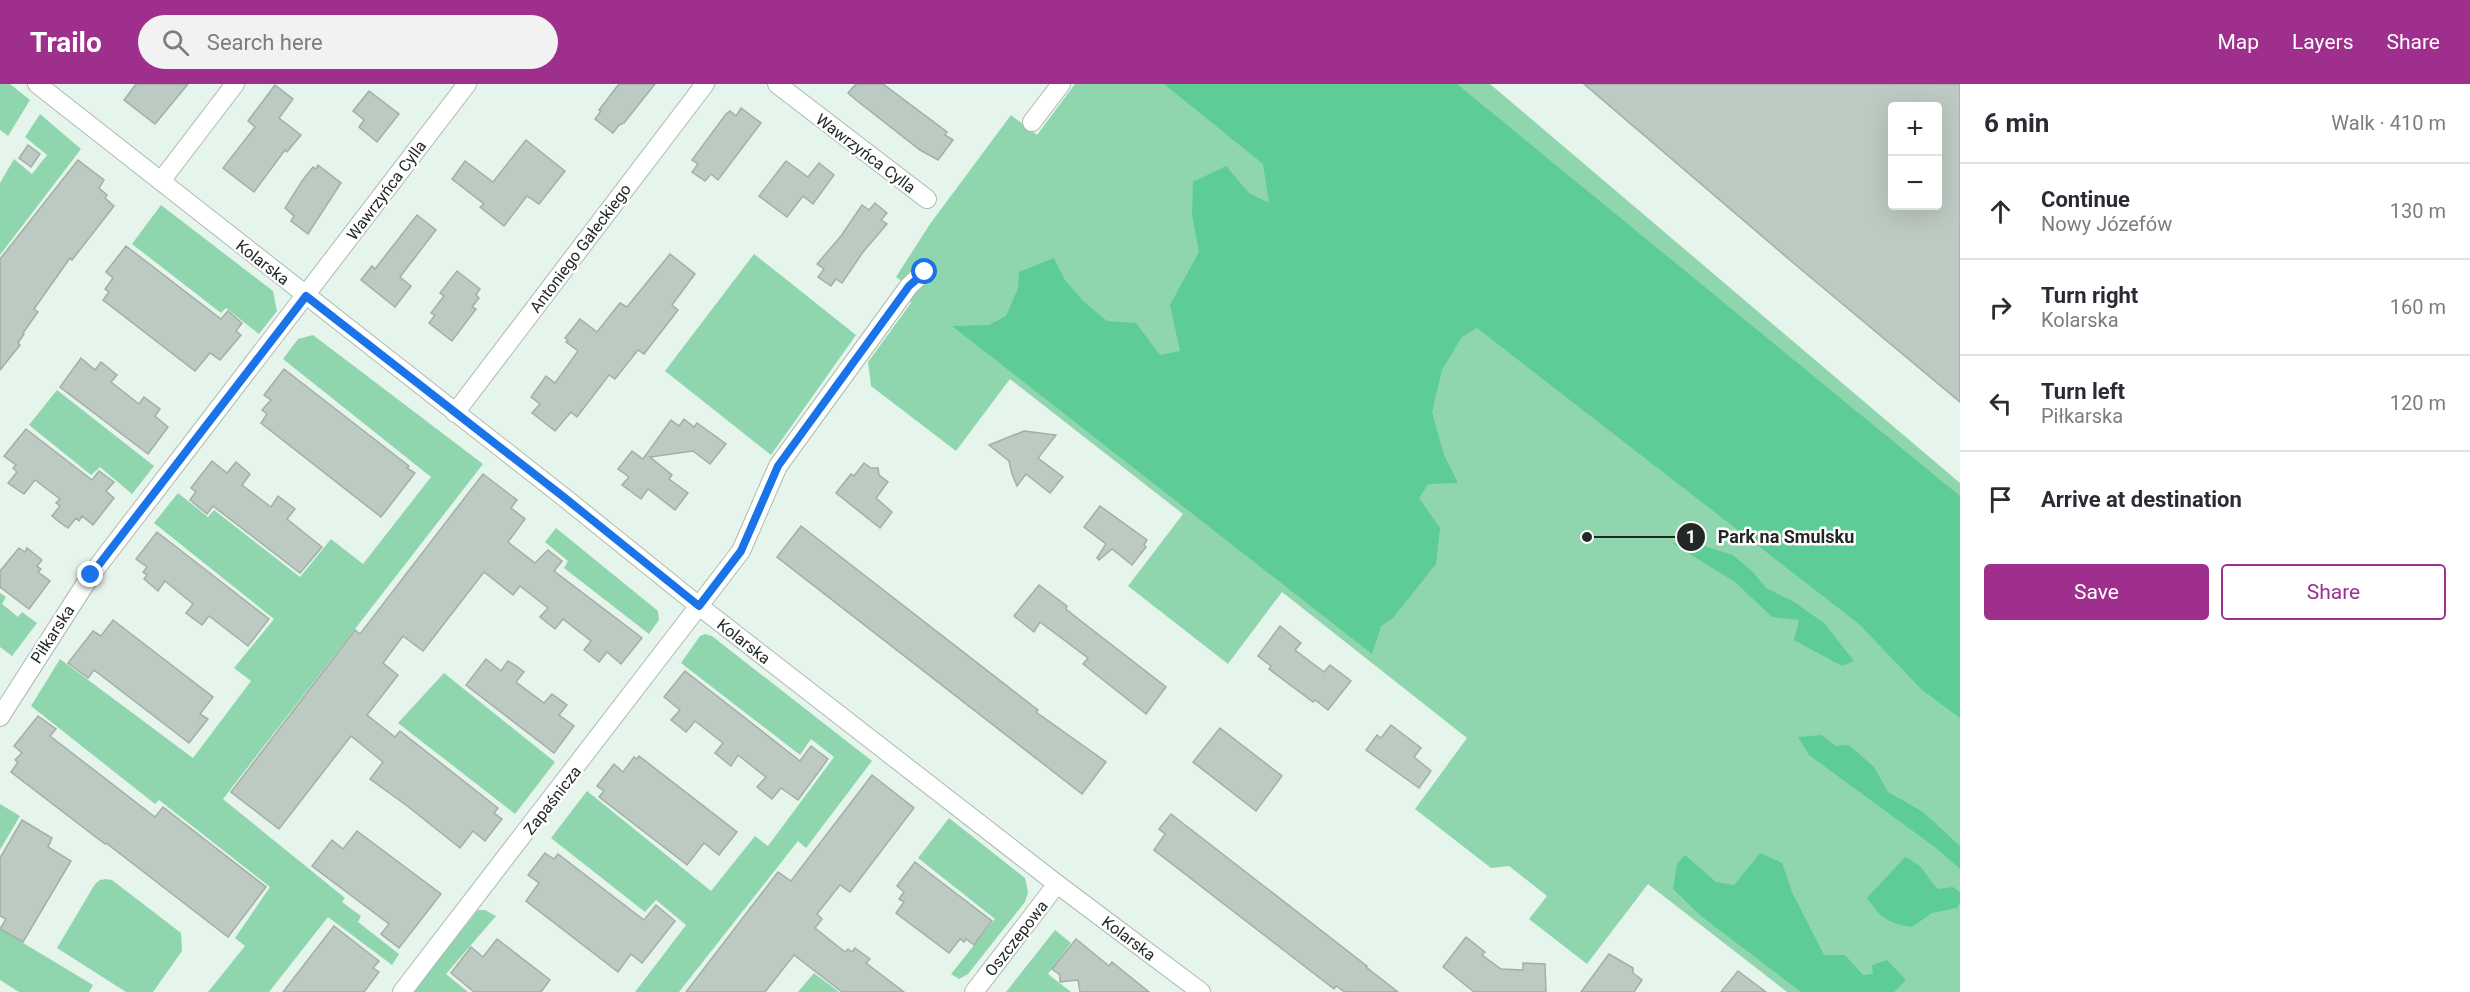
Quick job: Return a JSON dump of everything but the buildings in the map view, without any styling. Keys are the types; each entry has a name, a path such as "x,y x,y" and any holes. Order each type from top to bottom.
{"street":[{"name":"Kolarska","path":"36,84 565,498 699,606 1057,884 1201,992"},
{"path":"160,181 235,84"},
{"name":"Wawrzyńca Cylla","path":"306,296 467,84"},
{"name":"Antoniego Gałeckiego","path":"455,413 705,84"},
{"name":"Wawrzyńca Cylla","path":"777,84 927,199"},
{"path":"1032,122 1060,84"},
{"name":"Zapaśnicza","path":"402,992 741,551 778,466 909,286 925,272"},
{"name":"Piłkarska","path":"0,717 91,575 306,296"},
{"name":"Oszczepowa","path":"974,992 1057,884"}],"green space":[{"path":"0,84 10,84 30,100 8,136 0,130"},
{"path":"1075,84 1490,84 1960,483 1960,992 1787,992 1648,884 1587,964 1529,919 1547,896 1509,866 1491,868 1415,809 1467,738 1282,592 1228,664 1128,586 1183,514 1010,379 956,451 871,386 868,362 911,303 909,286 896,277 930,224 1011,115 1037,135"},
{"path":"1164,84 1457,84 1960,496 1960,718 1922,690 1859,624 1477,328 1462,337 1442,370 1432,412 1444,455 1458,483 1428,484 1419,498 1440,528 1436,564 1393,618 1381,626 1372,654 952,326 989,325 1006,316 1018,288 1019,272 1054,258 1065,280 1083,301 1107,321 1136,323 1160,355 1180,351 1170,305 1199,252 1192,215 1193,182 1226,166 1249,193 1269,203 1263,164"},
{"path":"40,114 81,149 0,255 0,183 14,159 32,174 47,155 25,137"},
{"path":"161,205 273,291 277,311 259,334 226,308 221,313 132,244"},
{"path":"754,254 856,335 771,455 665,371"},
{"path":"313,335 483,464 223,799 345,898 342,902 361,916 358,922 399,954 392,965 328,917 269,992 208,992 245,946 235,938 270,887 159,800 155,804 31,706 60,659 193,758 251,681 234,668 274,619 154,523 178,493 208,517 214,510 300,577 331,539 363,564 431,477 283,359 298,339"},
{"path":"57,390 154,466 132,494 100,467 91,475 29,425"},
{"path":"556,528 658,611 659,620 649,634 564,568 568,561 545,542"},
{"path":"1672,543 1698,544 1733,555 1752,571 1766,588 1794,602 1824,623 1854,661 1842,666 1794,640 1799,620 1772,617 1735,582"},
{"path":"0,593 6,597 2,604 18,617 22,612 37,623 12,656 0,647"},
{"path":"705,634 712,636 872,761 806,848 798,841 679,992 635,992 686,925 656,900 645,912 551,838 587,791 711,891 755,836 768,846 834,757 811,739 800,755 681,663 700,636"},
{"path":"444,673 555,762 515,814 398,723"},
{"path":"1821,735 1836,746 1849,745 1874,767 1888,792 1923,812 1960,846 1960,869 1936,848 1809,755 1798,737"},
{"path":"0,804 20,816 0,850"},
{"path":"949,818 1025,878 1028,892 1025,902 968,974 959,979 951,974 995,919 918,858"},
{"path":"1760,853 1782,863 1792,892 1824,955 1845,955 1863,975 1873,974 1872,965 1887,960 1906,980 1894,992 1801,992 1701,916 1673,889 1677,864 1685,855 1716,882 1734,885"},
{"path":"1905,857 1921,868 1938,889 1953,887 1960,892 1960,903 1957,908 1932,913 1912,927 1896,924 1881,915 1867,898"},
{"path":"106,879 112,880 181,933 182,951 153,992 126,992 57,948 95,884"},
{"path":"478,910 485,910 496,916 446,974 468,992 413,992"},
{"path":"0,929 93,985 89,992 19,992 0,980"},
{"path":"1055,930 1071,943 1048,974 1071,992 1006,992"},
{"path":"814,973 839,992 798,992"}],"place":[{"name":"Park na Smulsku","path":"1587,537"}],"route":[{"path":"91,575 306,296 565,498 699,606 741,551 778,466 909,286 925,272"}]}
